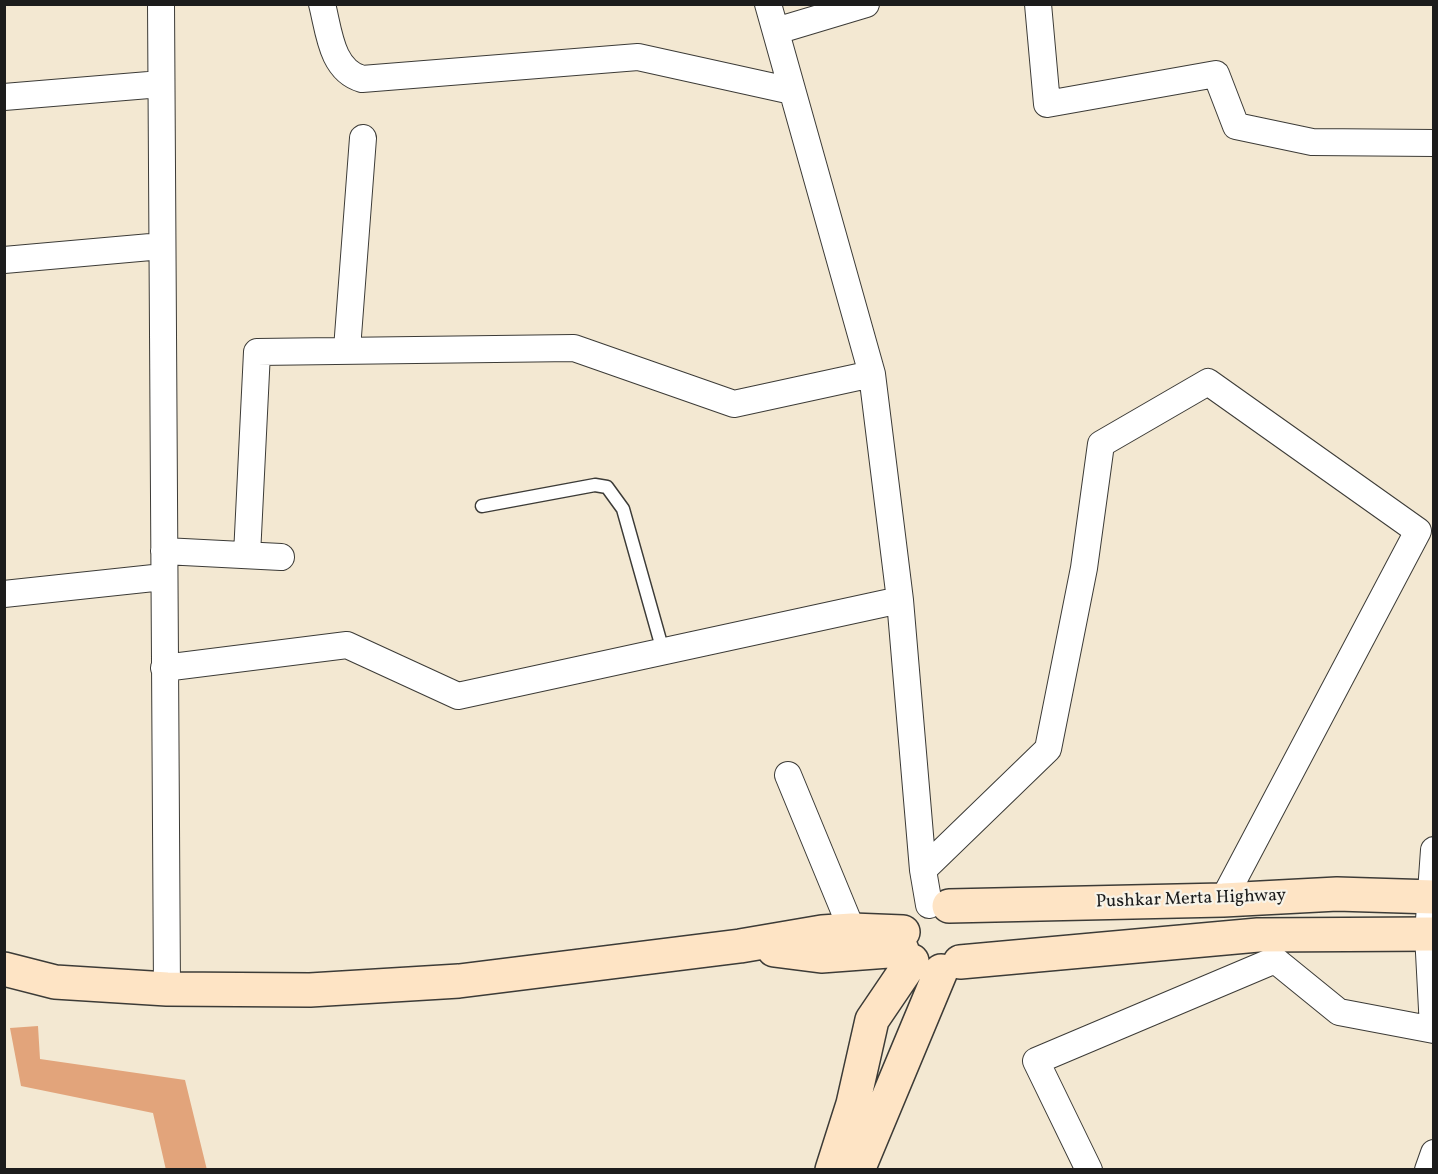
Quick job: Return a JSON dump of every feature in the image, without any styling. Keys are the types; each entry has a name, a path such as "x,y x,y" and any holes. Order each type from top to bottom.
{"street":[{"path":"161,4 167,989"},
{"path":"322,4 336,56 343,69 362,79 638,57 792,91"},
{"path":"768,4 872,374 900,600 923,870 939,906 966,921 969,931 967,953 924,955 872,1020 853,1104 832,1170"},
{"path":"776,31 866,4"},
{"path":"1038,4 1047,104 1216,74 1236,126 1312,142 1434,144"},
{"path":"4,97 161,84"},
{"path":"347,349 363,138"},
{"path":"4,260 162,246"},
{"path":"247,555 257,352 347,349 574,348 734,404 872,374"},
{"path":"923,870 1048,749 1084,568 1101,444 1208,382 1418,531 1223,900"},
{"path":"164,551 281,557"},
{"path":"4,594 163,577"},
{"path":"164,668 347,645 458,696 900,600"},
{"path":"788,775 852,930"},
{"path":"1089,1170 1036,1061 1275,960 1340,1012 1433,1029 1431,934 1434,850"},
{"name":"Pushkar Merta Highway","path":"939,906 1223,900 1338,894 1432,897"},
{"path":"858,1170 924,955 912,915 939,906"},
{"name":"Pushkar Merta Highway","path":"740,946 852,930 924,955"},
{"name":"Pushkar Merta Highway","path":"740,946 821,956 924,955 1258,935 1431,934"},
{"path":"4,969 55,982 167,989 310,990 459,981 740,946"},
{"path":"1428,1170 1434,1153"}],"lane":[{"path":"482,506 595,486 607,487 623,509 663,651"}],"building":[{"path":"38,1026 40,1059 185,1080 207,1170 166,1170 153,1113 21,1086 10,1028"}]}
